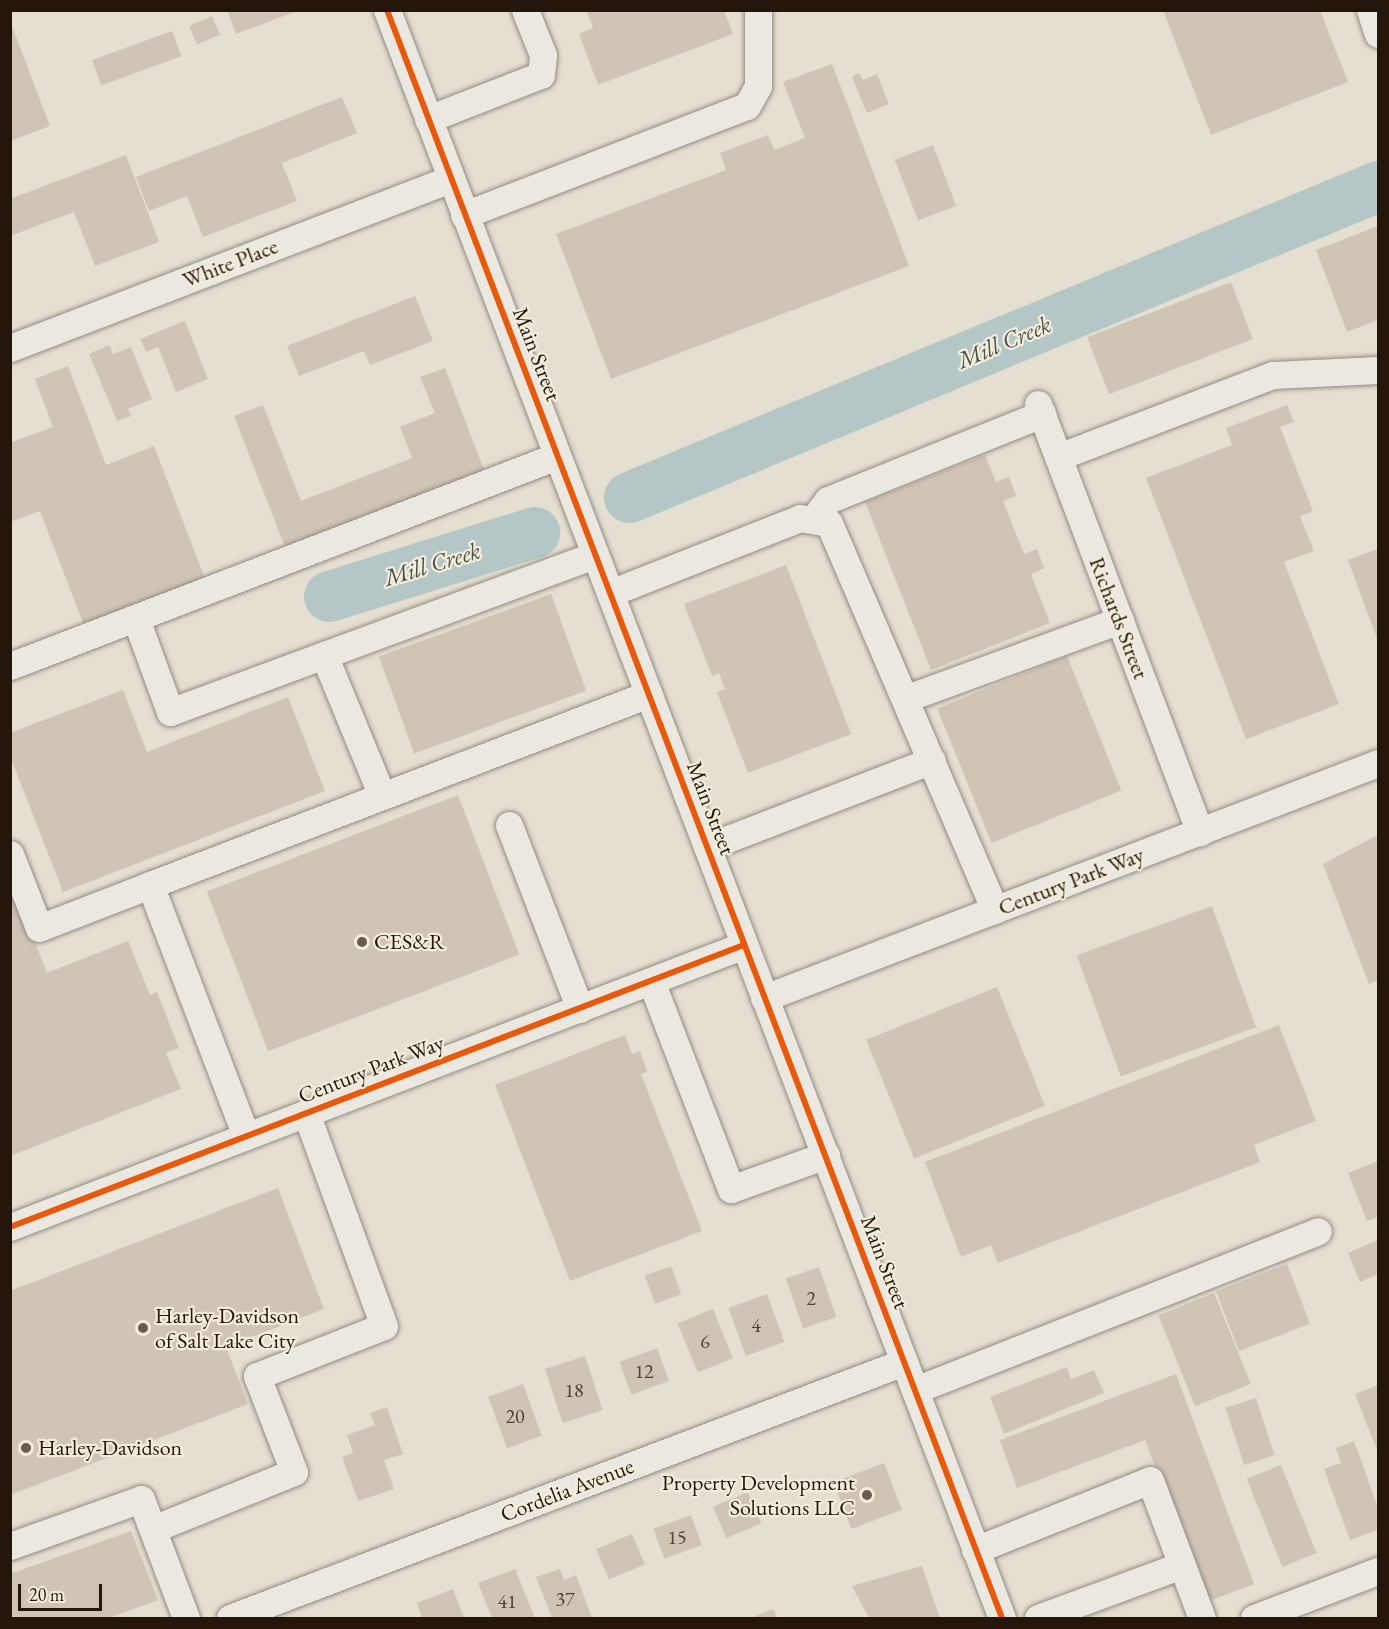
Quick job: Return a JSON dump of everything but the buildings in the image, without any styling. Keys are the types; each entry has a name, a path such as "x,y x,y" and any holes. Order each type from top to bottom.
{"street":[{"name":"Main Street","path":"387,10 1002,1618"},
{"path":"428,119 541,75 543,54 525,10"},
{"path":"464,215 747,106 758,86 758,10"},
{"path":"1370,10 1378,34"},
{"name":"White Place","path":"10,348 450,178"},
{"path":"1058,457 1273,375 1378,369"},
{"name":"Richards Street","path":"815,517 828,500 1040,409 1200,832"},
{"path":"10,666 557,456"},
{"path":"610,593 815,517 838,535 995,910"},
{"path":"136,619 170,712 595,555"},
{"path":"907,698 1120,620"},
{"path":"324,655 382,796"},
{"path":"10,854 39,928 649,694"},
{"path":"707,847 933,759"},
{"name":"Century Park Way","path":"764,998 1378,763"},
{"path":"510,825 580,1009"},
{"path":"150,885 246,1136"},
{"name":"Century Park Way","path":"10,1227 744,945"},
{"path":"651,981 731,1190 826,1155"},
{"path":"153,1528 294,1472 257,1376 384,1326 306,1113"},
{"path":"915,1390 1318,1231"},
{"name":"Cordelia Avenue","path":"230,1618 903,1362"},
{"path":"975,1550 1150,1480 1202,1618"},
{"path":"10,1546 141,1499 186,1618"},
{"path":"1038,1618 1182,1564"},
{"path":"1254,1618 1378,1571"}],"waterway":[{"name":"Mill Creek","path":"629,497 1378,186"},
{"name":"Mill Creek","path":"329,596 534,532"}],"cycle path":[{"path":"387,10 1002,1618"},
{"path":"10,1227 744,945"}],"place":[{"name":"CES&R","path":"362,942"},
{"name":"Harley-Davidson of Salt Lake City","path":"143,1328"},
{"name":"Harley-Davidson","path":"26,1448"},
{"name":"Property Development Solutions LLC","path":"867,1495"}]}
